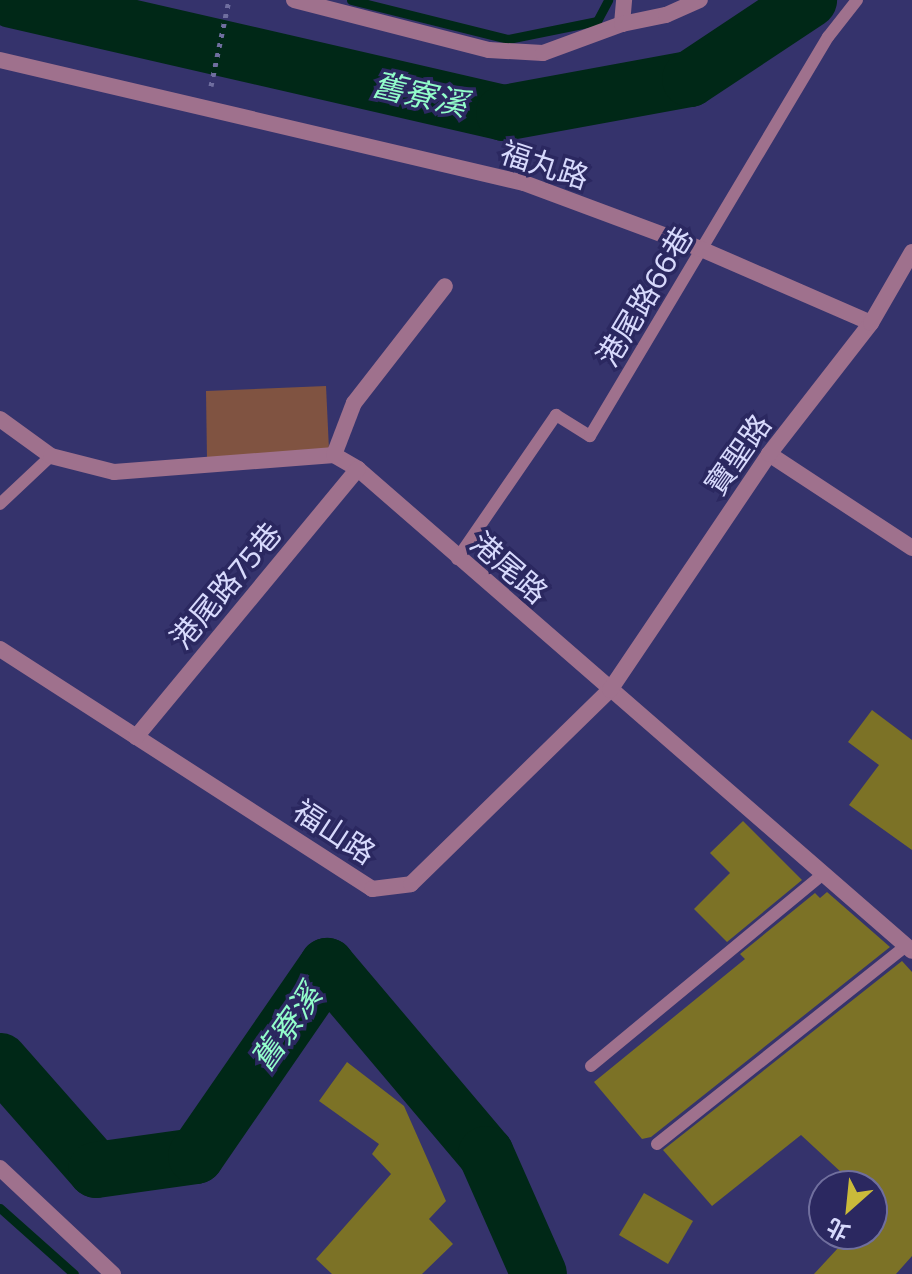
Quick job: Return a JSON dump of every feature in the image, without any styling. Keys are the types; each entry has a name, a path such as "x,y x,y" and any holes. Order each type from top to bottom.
{"street":[{"path":"294,0 489,50 543,53 622,24 666,15 700,0"},
{"path":"622,24 624,0"},
{"name":"福丸路","path":"0,60 524,183 701,249 871,323"},
{"name":"寶聖路","path":"610,690 769,454 871,323 912,252"},
{"path":"0,419 51,456 114,472 334,455 354,403 445,286"},
{"path":"769,454 912,548"},
{"name":"港尾路","path":"334,455 358,469 457,559 909,949"},
{"name":"港尾路75巷","path":"136,737 358,469"},
{"name":"福山路","path":"0,649 372,889 394,889 411,884 610,690"},
{"path":"0,1168 113,1274"}],"lane":[{"name":"港尾路66巷","path":"457,559 556,415 590,436 828,37 857,0"},
{"path":"0,504 51,456"},
{"path":"591,1066 823,874"},
{"path":"657,1144 909,949"}],"path":[{"path":"206,106 229,0"}],"shaded area":[{"path":"326,386 329,450 207,460 206,391"}],"building":[{"path":"872,710 912,740 912,850 849,805 879,765 848,742"},
{"path":"743,821 802,880 727,942 694,909 730,873 710,853"},
{"path":"827,892 890,947 651,1137 642,1139 594,1082 745,959 740,954 815,893 820,898"},
{"path":"902,961 912,972 912,1256 896,1274 814,1274 836,1250 888,1250 888,1170 839,1170 801,1135 712,1206 663,1150"},
{"path":"347,1062 404,1106 446,1201 429,1219 453,1244 422,1274 332,1274 316,1259 391,1174 372,1154 379,1144 319,1101"},
{"path":"644,1193 693,1221 668,1264 619,1235"}],"waterway":[{"name":"舊寮溪","path":"12,0 504,113 690,79 809,0"},
{"path":"351,0 508,39 597,21 608,0"},
{"name":"舊寮溪","path":"0,1061 96,1170 196,1156 327,966 486,1154 539,1274"},
{"path":"0,1208 74,1274"}]}
